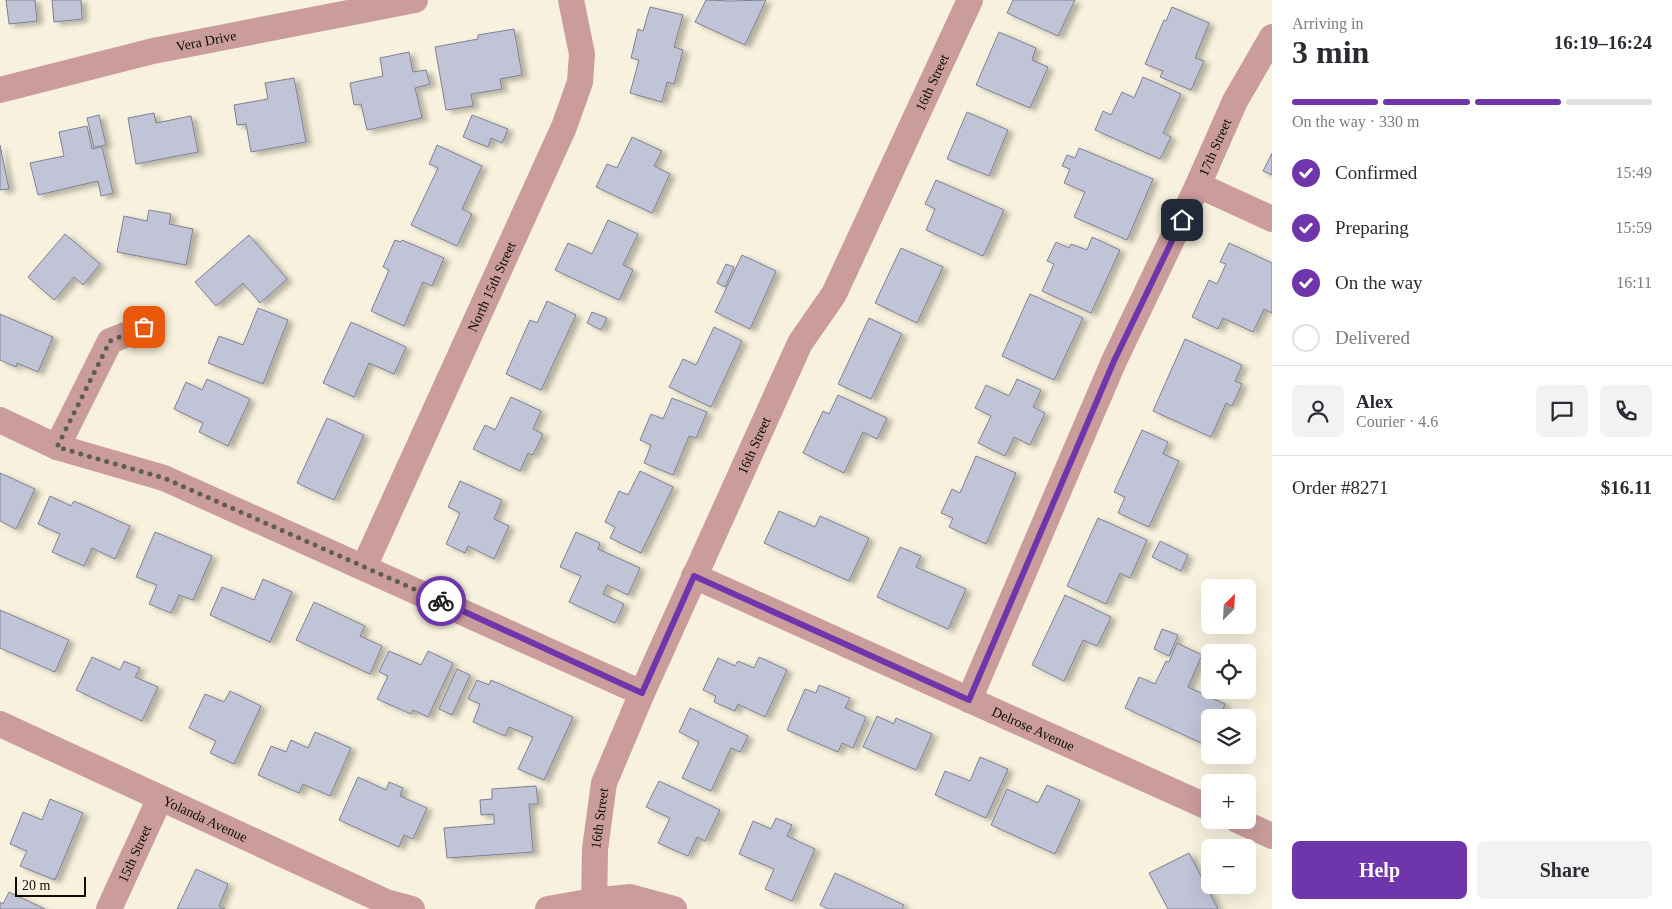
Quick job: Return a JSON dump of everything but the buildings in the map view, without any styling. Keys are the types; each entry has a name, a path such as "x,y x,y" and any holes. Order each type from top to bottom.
{"street":[{"name":"Vera Drive","path":"0,90 153,51 415,0"},
{"name":"North 15th Street","path":"364,567 564,127 580,82 582,54 571,0"},
{"name":"16th Street","path":"594,905 595,849 604,782 694,576 800,343 834,294 970,0"},
{"name":"17th Street","path":"969,700 1114,361 1198,185 1235,101 1272,37"},
{"path":"1198,185 1272,219"},
{"path":"57,447 110,341 144,327"},
{"path":"0,420 57,447 164,478 642,693"},
{"name":"Delrose Avenue","path":"694,576 1201,804"},
{"name":"Yolanda Avenue","path":"0,724 386,902 412,909"},
{"name":"15th Street","path":"109,909 160,798"},
{"path":"1256,829 1272,836"},
{"path":"548,909 594,905 630,897 674,909"}],"way so far":[{"path":"144,327 110,341 57,447 164,478 441,601"}],"route":[{"path":"441,601 642,693 694,576 969,700 1114,361 1182,220"}]}
